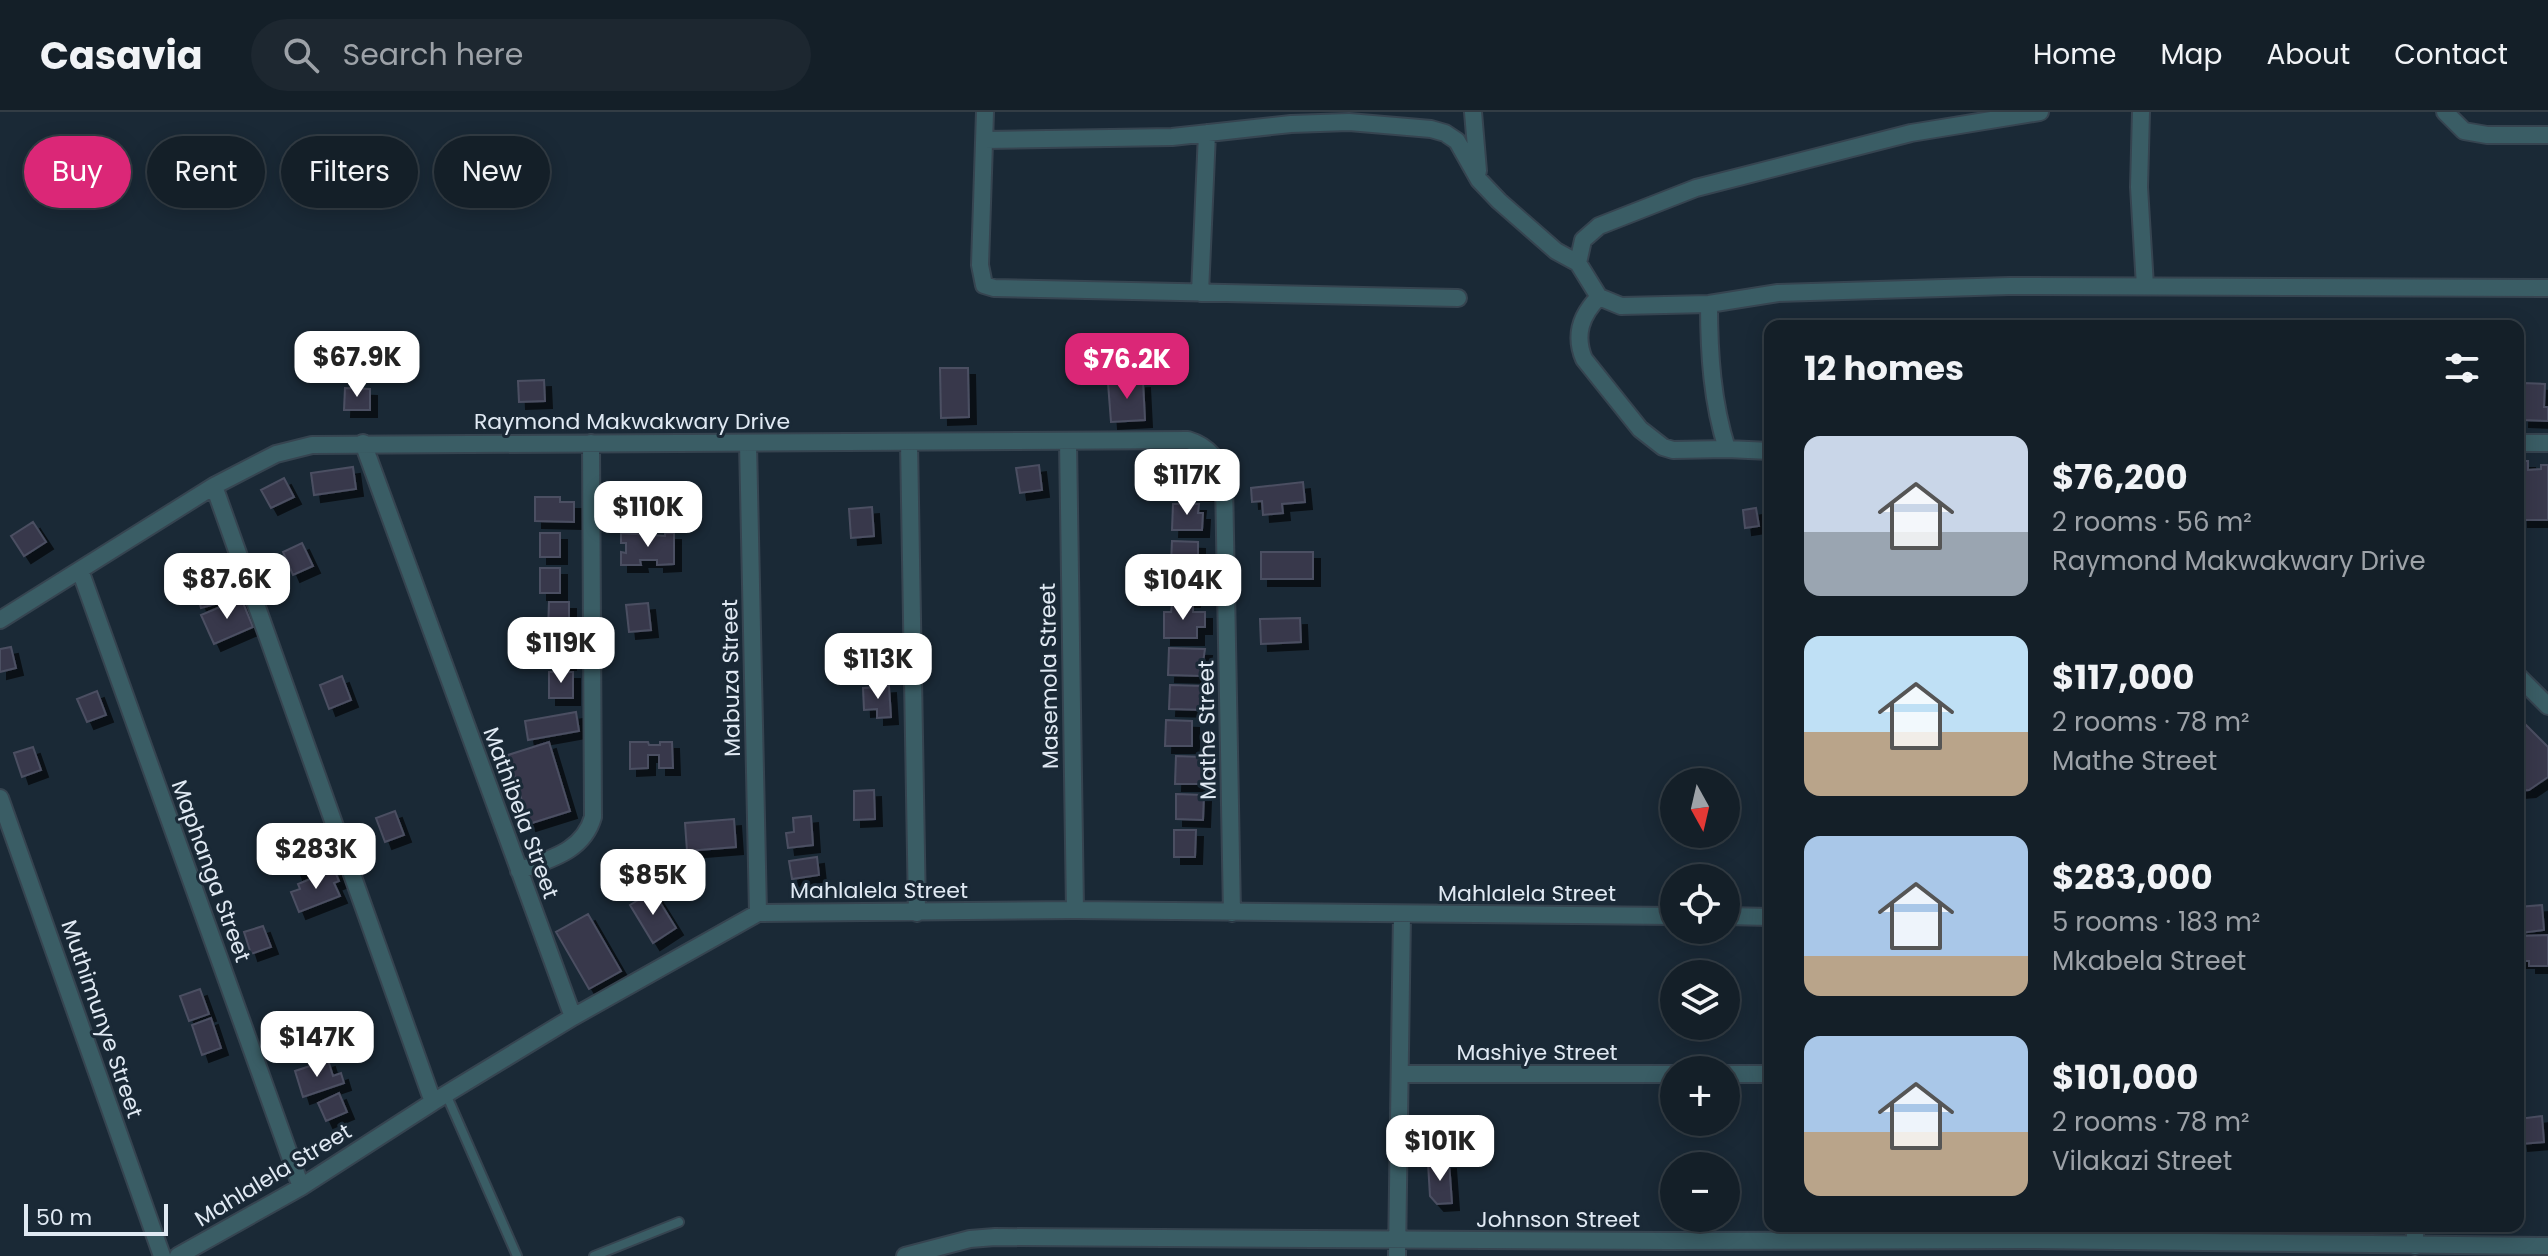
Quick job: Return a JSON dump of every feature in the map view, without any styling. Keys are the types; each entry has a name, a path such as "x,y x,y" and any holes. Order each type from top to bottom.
{"street":[{"path":"985,112 980,265 984,285 994,288 1458,298"},
{"path":"1421,112 1431,129"},
{"path":"1473,112 1479,180"},
{"path":"1578,263 1583,240 1599,226 1696,188 1911,133 2040,112"},
{"path":"2141,112 2139,187 2145,286"},
{"path":"2445,112 2464,131 2487,135 2548,135"},
{"path":"985,140 1172,137 1291,124 1349,122 1431,129 1457,141 1479,180 1539,237 1578,263 1599,297 1621,306 1709,304 1778,293 2009,286 2548,288"},
{"path":"1200,293 1207,133"},
{"path":"1599,297 1586,310 1581,324 1580,348 1584,359 1640,429 1663,447 1673,450 1764,451"},
{"path":"1709,304 1709,352 1727,449"},
{"name":"Raymond Makwakwary Drive","path":"0,620 214,486 289,449 321,444 1188,440 1212,454"},
{"name":"Masemola Street","path":"1068,441 1075,910"},
{"path":"909,442 917,913"},
{"name":"Mathibela Street","path":"363,443 573,1017"},
{"path":"519,871 574,847 587,833 593,817 591,443"},
{"name":"Mabuza Street","path":"748,443 758,913"},
{"path":"2524,443 2548,443"},
{"name":"Mathe Street","path":"1212,454 1220,466 1225,488 1232,913"},
{"path":"214,486 439,1098"},
{"name":"Maphanga Street","path":"80,570 301,1187"},
{"path":"2524,682 2548,706"},
{"name":"Muthimunye Street","path":"0,798 162,1256"},
{"name":"Mahlalela Street","path":"178,1256 301,1187 573,1017 758,913 1075,910 1660,916"},
{"path":"1397,1248 1402,914"},
{"path":"1740,916 1764,917"},
{"name":"Mashiye Street","path":"1400,1074 1660,1074"},
{"path":"1740,1074 1764,1074"},
{"path":"2415,1232 2415,1246"},
{"name":"Johnson Street","path":"905,1256 970,1239 995,1237 1184,1248 2548,1246"}],"lane":[{"path":"439,1098 517,1256"},
{"path":"594,1256 679,1222"}],"building":[{"path":"940,368 968,368 969,417 941,418"},
{"path":"544,380 545,401 519,402 518,381"},
{"path":"1143,381 1145,420 1111,422 1108,383"},
{"path":"2524,383 2545,384 2544,407 2548,407 2548,421 2524,420"},
{"path":"345,388 370,389 370,410 344,410"},
{"path":"2524,461 2528,461 2528,470 2548,465 2548,520 2524,520"},
{"path":"1039,465 1042,490 1020,493 1016,468"},
{"path":"353,467 356,489 314,495 311,473"},
{"path":"1173,468 1201,469 1200,476 1207,476 1207,494 1173,493"},
{"path":"284,478 294,497 271,508 261,490"},
{"path":"1303,482 1305,502 1282,504 1283,513 1263,515 1262,501 1252,502 1251,488"},
{"path":"535,497 560,497 560,502 574,502 574,522 535,521"},
{"path":"1173,504 1199,504 1198,513 1203,513 1202,530 1172,530"},
{"path":"872,507 874,536 851,538 849,509"},
{"path":"1756,508 1759,526 1745,528 1743,510"},
{"path":"33,522 46,542 24,556 11,536"},
{"path":"540,533 560,533 560,557 540,557"},
{"path":"621,533 665,536 665,533 674,533 674,564 657,565 657,560 640,560 641,565 621,565 621,552 626,553 626,543 621,543"},
{"path":"1172,541 1198,542 1198,565 1171,564"},
{"path":"302,543 313,566 293,575 283,552"},
{"path":"1261,552 1313,552 1313,579 1261,579"},
{"path":"540,568 560,568 560,593 540,593"},
{"path":"214,577 222,602 201,608 194,584"},
{"path":"1173,577 1193,577 1193,600 1174,600"},
{"path":"241,598 253,627 214,644 201,615"},
{"path":"549,602 569,602 569,630 548,630"},
{"path":"648,603 651,630 629,632 626,605"},
{"path":"1172,604 1193,605 1193,612 1205,612 1205,627 1197,627 1197,638 1164,638 1164,612 1171,612"},
{"path":"1300,618 1301,642 1261,644 1260,619"},
{"path":"548,638 569,638 569,663 548,663"},
{"path":"11,647 16,668 0,672 0,649"},
{"path":"1169,648 1205,649 1201,676 1168,675"},
{"path":"855,649 892,650 891,673 855,673"},
{"path":"549,672 573,672 573,698 549,698"},
{"path":"342,676 351,700 329,709 320,685"},
{"path":"1170,685 1204,686 1204,710 1169,709"},
{"path":"889,686 891,717 877,718 877,709 864,710 863,688"},
{"path":"97,691 106,715 87,722 77,699"},
{"path":"576,712 579,731 528,740 525,721"},
{"path":"1166,720 1192,721 1192,746 1165,746"},
{"path":"2524,723 2548,747 2548,777 2524,790"},
{"path":"549,742 570,811 529,824 508,755"},
{"path":"630,742 660,745 660,742 672,742 673,768 659,768 659,755 648,755 648,768 630,769"},
{"path":"33,747 41,770 22,777 14,753"},
{"path":"1176,756 1204,757 1204,784 1175,784"},
{"path":"874,790 875,819 854,820 854,791"},
{"path":"1176,794 1204,795 1203,820 1176,819"},
{"path":"395,811 404,835 385,842 376,818"},
{"path":"811,816 813,845 788,848 786,833 794,832 793,818"},
{"path":"734,819 736,847 687,851 685,823"},
{"path":"1174,830 1196,830 1195,857 1174,857"},
{"path":"307,842 316,866 296,873 287,849"},
{"path":"817,857 819,875 792,879 789,861"},
{"path":"334,869 339,881 334,883 340,896 299,912 291,892 300,889 298,884"},
{"path":"653,891 676,928 653,943 630,905"},
{"path":"2542,905 2544,930 2524,933 2524,906"},
{"path":"588,914 621,971 589,989 556,932"},
{"path":"263,926 271,947 251,954 244,932"},
{"path":"2548,935 2548,966 2529,966 2529,961 2524,961 2524,936"},
{"path":"200,989 209,1014 189,1021 180,996"},
{"path":"211,1018 221,1048 202,1055 192,1025"},
{"path":"298,1025 306,1048 287,1054 280,1030"},
{"path":"328,1060 333,1076 341,1073 344,1083 303,1097 295,1071"},
{"path":"339,1093 347,1112 326,1121 318,1103"},
{"path":"2542,1116 2544,1142 2524,1144 2524,1118"},
{"path":"1449,1162 1452,1203 1437,1204 1430,1196 1428,1163"}]}
